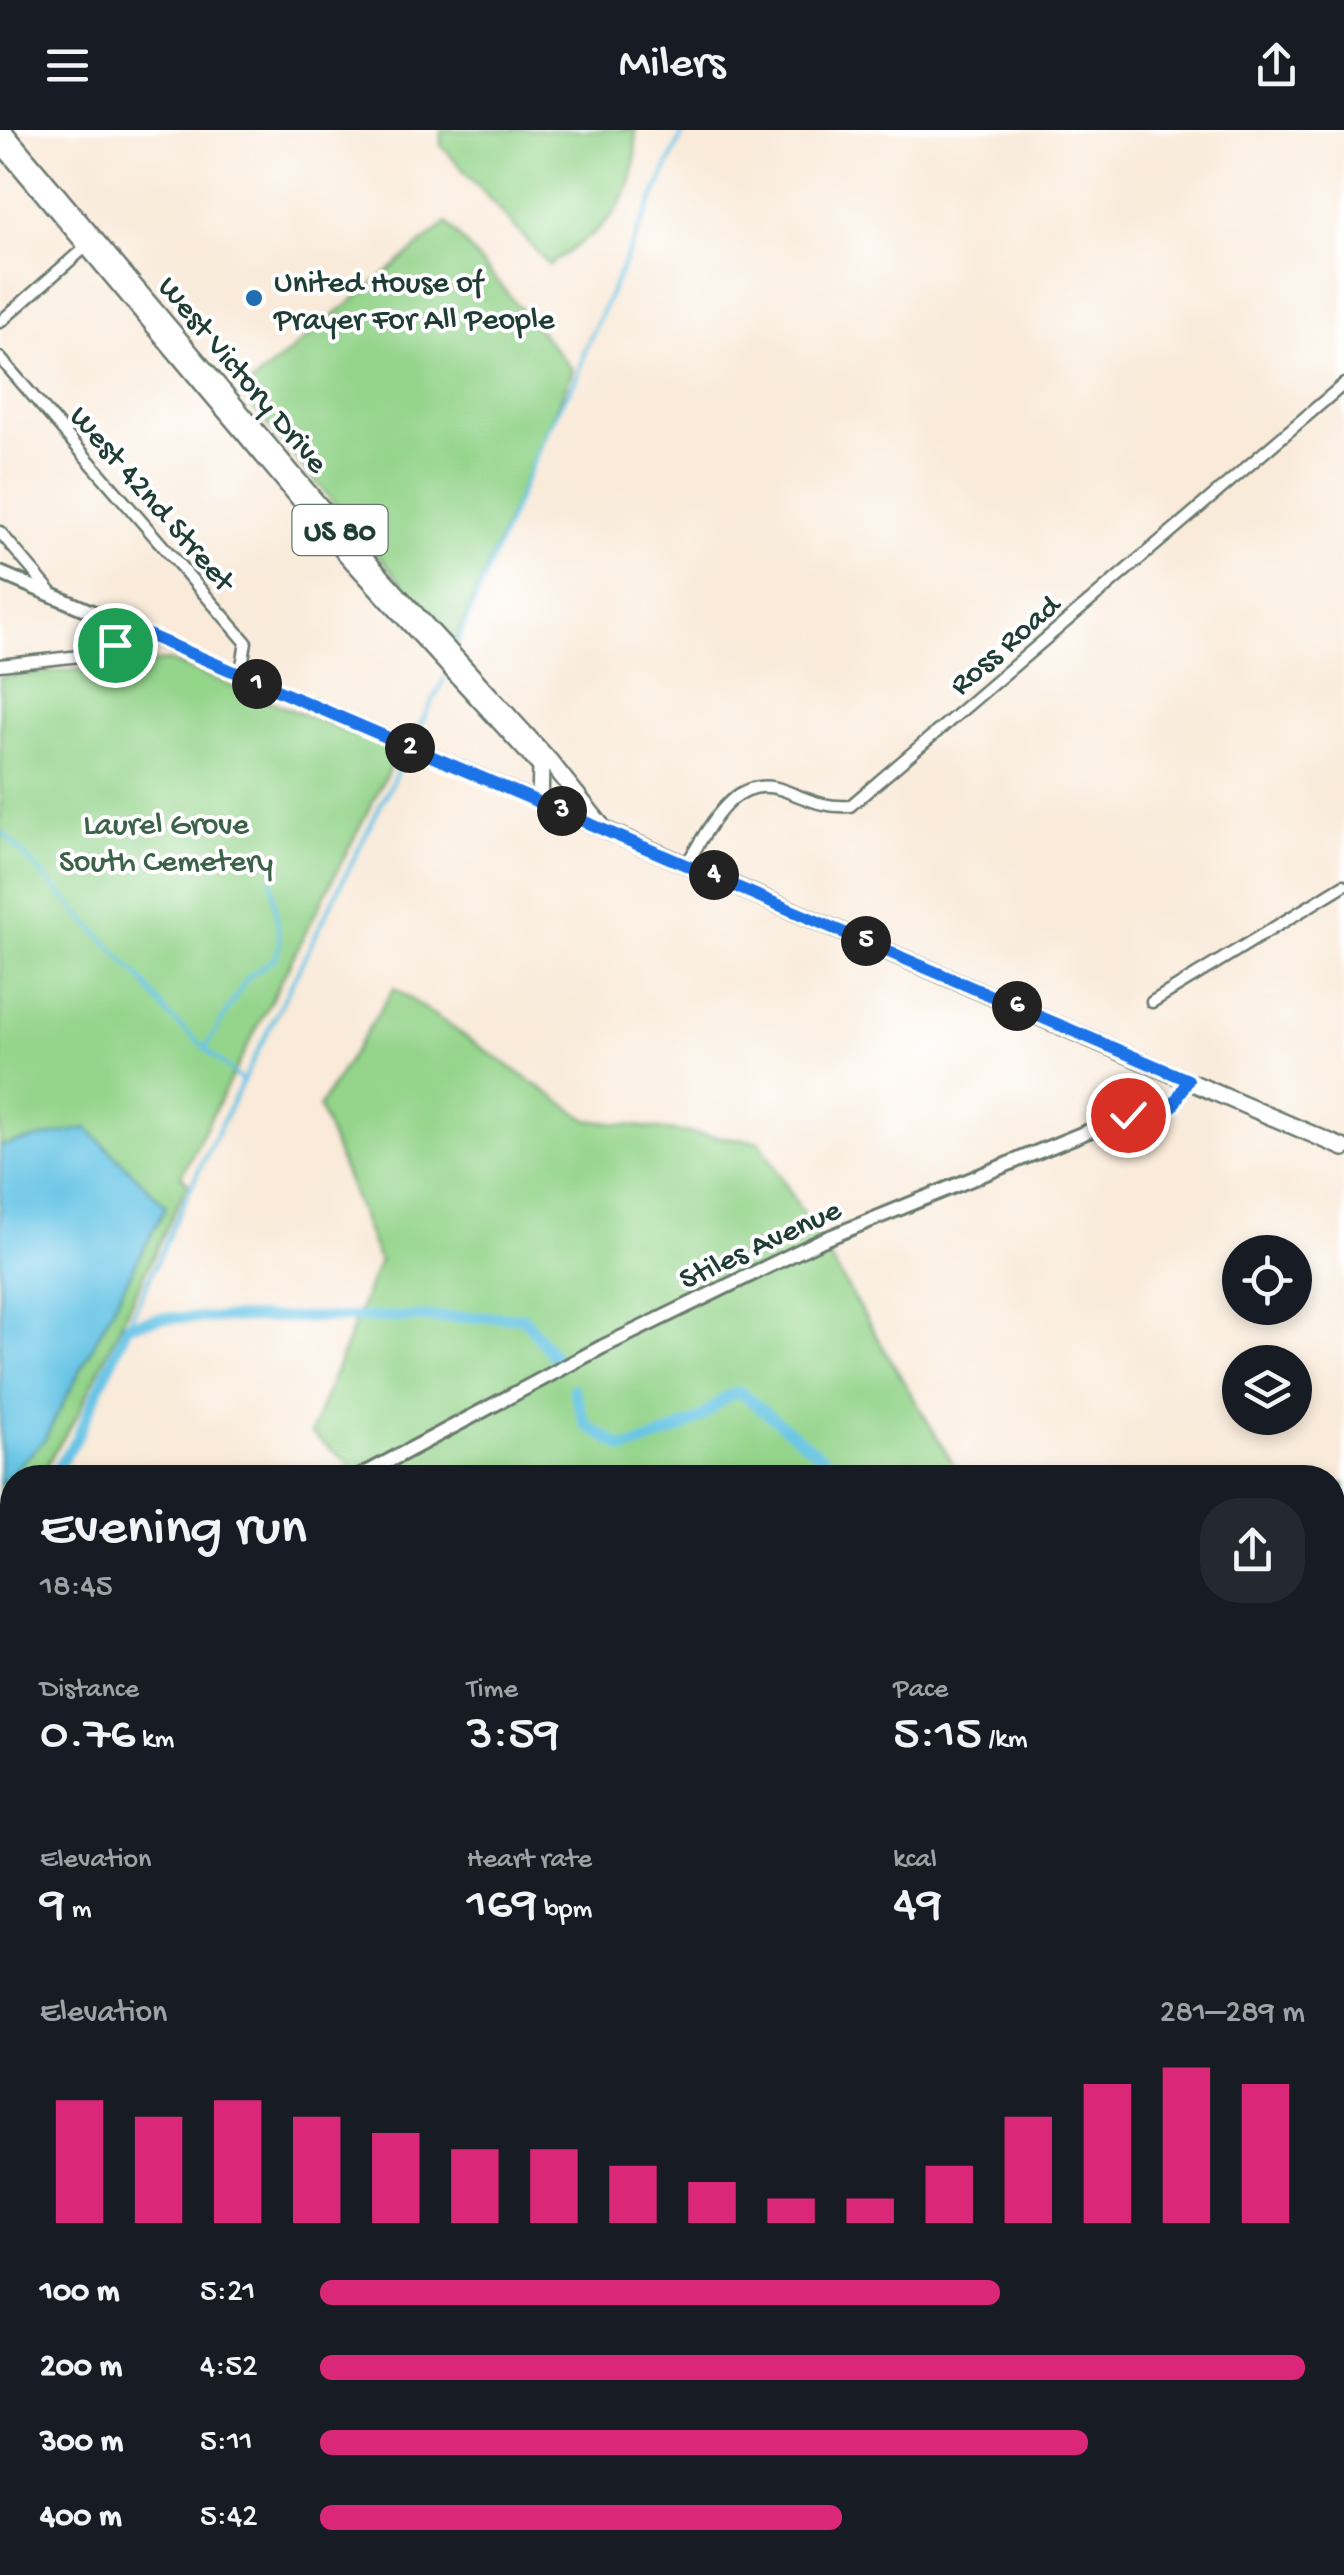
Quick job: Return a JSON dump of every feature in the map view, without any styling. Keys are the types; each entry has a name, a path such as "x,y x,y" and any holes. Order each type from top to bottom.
{"main road":[{"name":"West Victory Drive","path":"4,130 344,551 541,768 540,802"},
{"name":"West Victory Drive","path":"0,143 92,241 352,544 549,760 606,830"},
{"name":"US 80","path":"540,802 1344,1148"}],"street":[{"path":"0,322 92,241"},
{"name":"West 42nd Street","path":"0,358 246,642 240,677"},
{"name":"Ross Road","path":"687,863 733,796 752,786 778,788 824,808 850,806 1344,384"},
{"path":"0,532 53,595"},
{"path":"0,572 540,802"},
{"path":"0,664 98,654 113,648 127,626"},
{"path":"1152,1002 1344,885"},
{"name":"Stiles Avenue","path":"381,1465 602,1347 820,1241 1128,1115 1173,1106 1188,1080"}],"green space":[{"path":"441,130 635,130 632,177 625,195 602,226 549,265 441,145"},
{"path":"447,223 573,370 454,644 240,393"},
{"name":"Laurel Grove South Cemetery","path":"169,661 398,752 181,1176 188,1183 77,1416 46,1465 0,1465 0,677"},
{"path":"394,988 588,1120 760,1142 954,1465 351,1465 311,1433 379,1261 319,1107"}],"water":[{"path":"87,1128 166,1206 44,1440 20,1465 0,1465 0,1146"}],"waterway":[{"path":"457,643 547,430 578,375 586,347 684,130"},
{"path":"412,741 444,679"},
{"path":"128,1325 200,1167 402,762"},
{"path":"3,833 144,982 168,1015 242,1081"},
{"path":"206,1047 247,978 275,958 280,943 271,877"},
{"path":"59,1465 76,1439 128,1325 162,1318 523,1317 555,1358"},
{"path":"574,1389 586,1425 625,1449 682,1428 740,1392 833,1465"}],"place":[{"name":"United House of Prayer For All People","path":"254,298"}],"route":[{"path":"115,645 127,626 1188,1080 1173,1106 1128,1115"}]}
